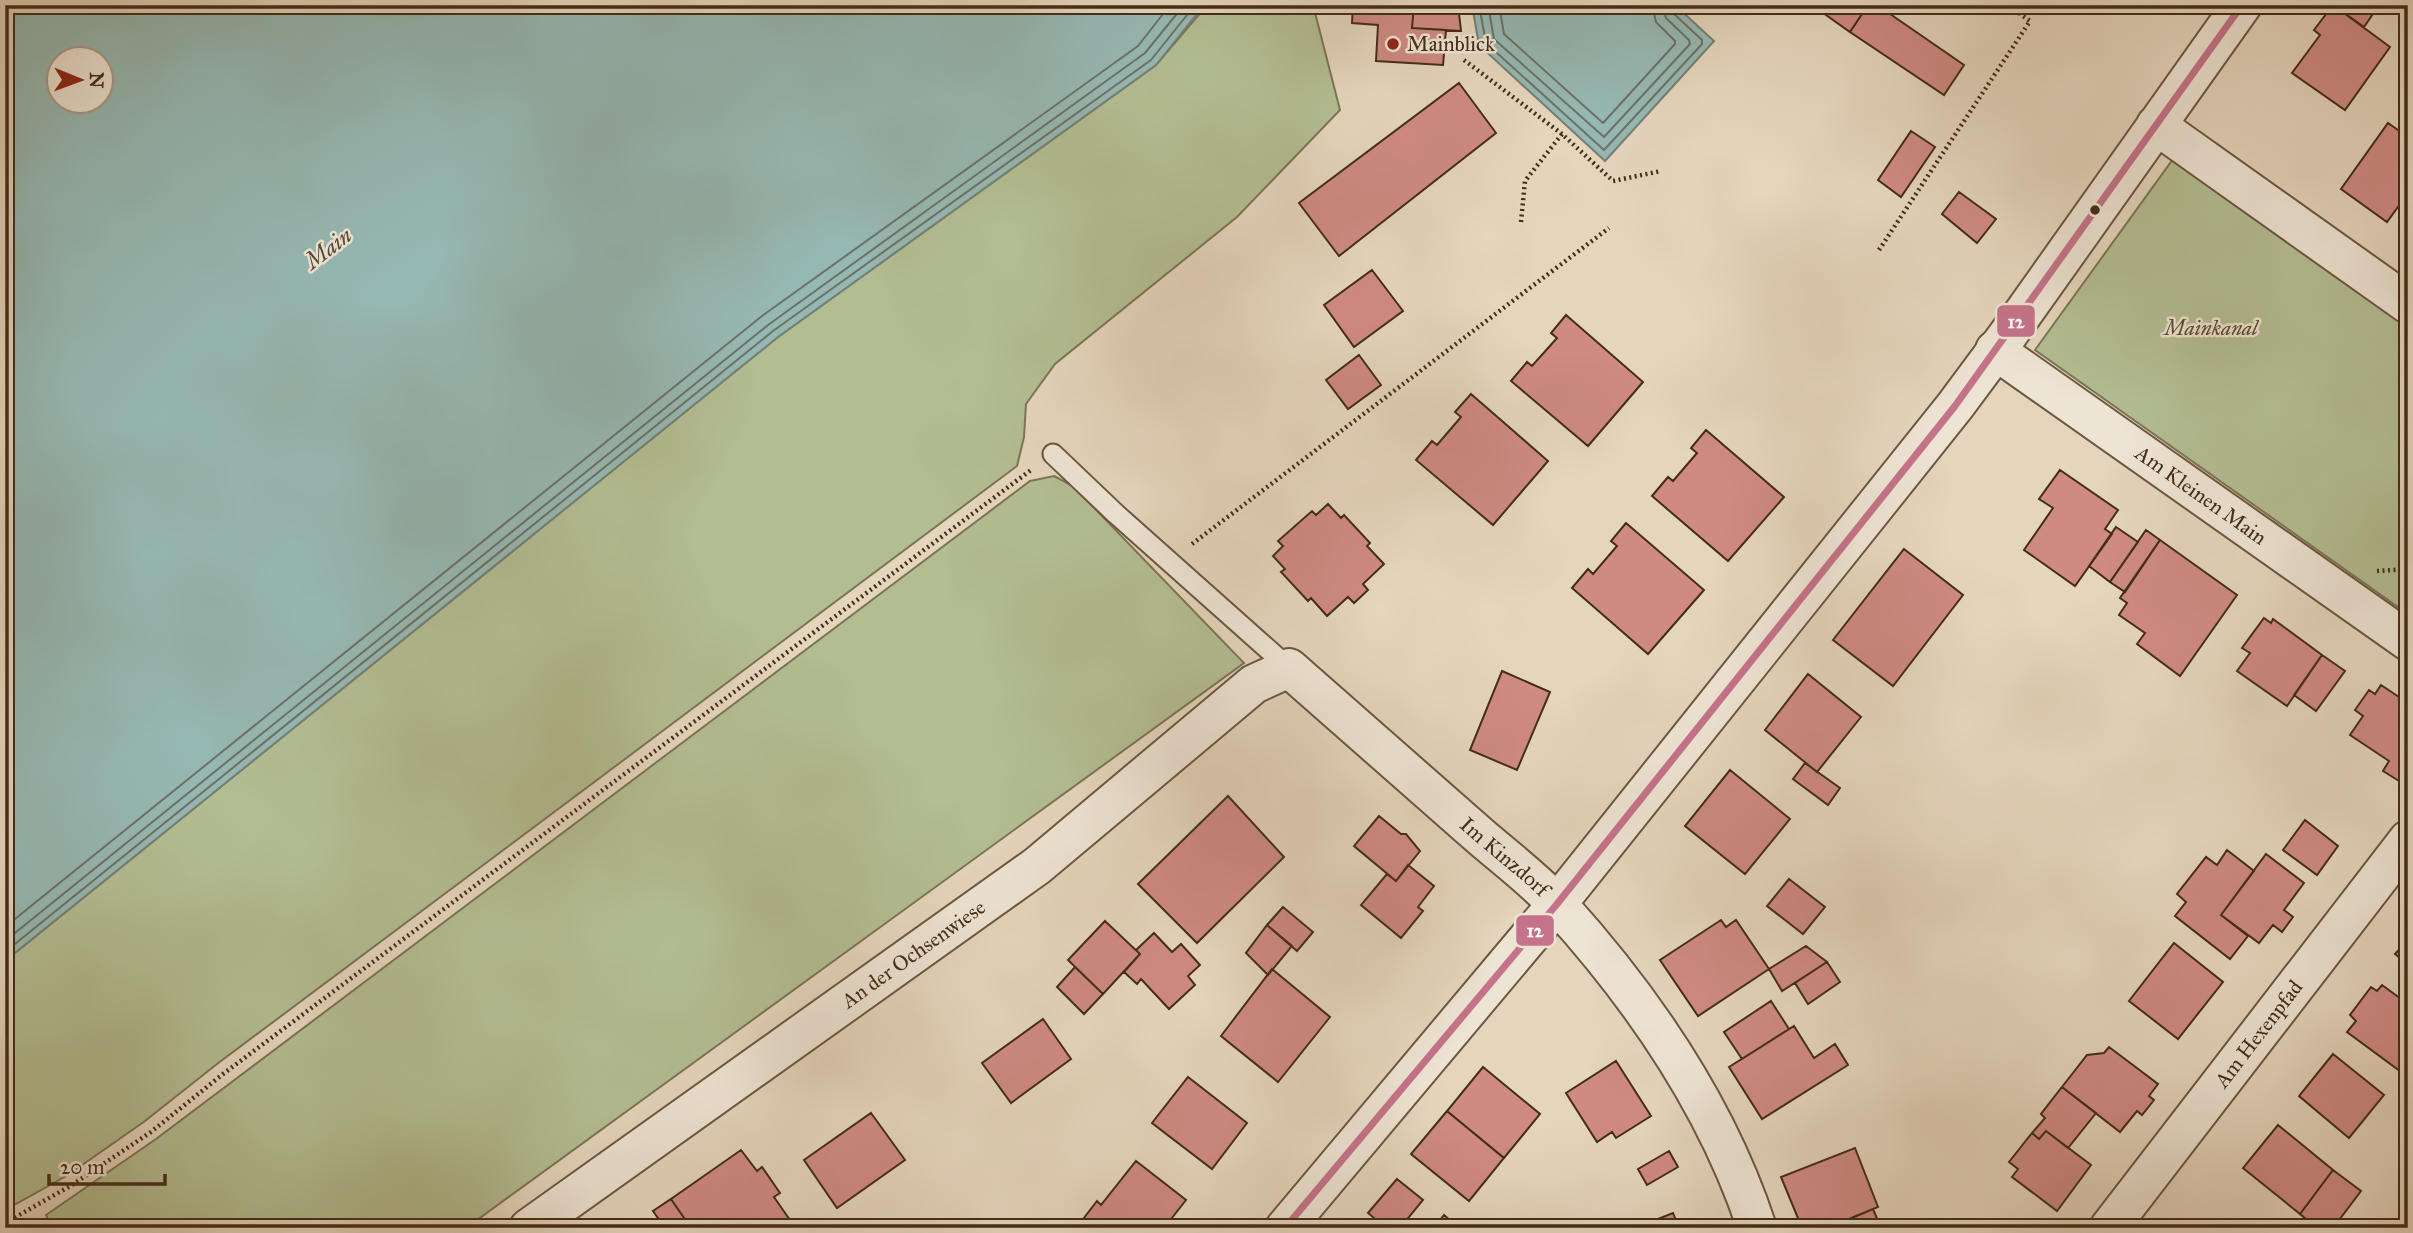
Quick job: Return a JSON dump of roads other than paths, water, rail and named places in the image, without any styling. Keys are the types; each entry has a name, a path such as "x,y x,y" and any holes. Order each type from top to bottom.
{"street":[{"path":"1284,1228 1557,904 1955,406 2242,5"},
{"path":"2156,125 2408,304"},
{"name":"Am Kleinen Main","path":"1996,350 2408,641"},
{"name":"Im Kinzdorf","path":"1289,668 1557,904 1628,986 1684,1068 1721,1139 1757,1228"},
{"name":"An der Ochsenwiese","path":"529,1228 1037,866 1254,684 1289,668"},
{"name":"Am Hexenpfad","path":"2109,1228 2408,840"}],"lane":[{"path":"1053,454 1289,668"}],"water":[{"name":"Main","path":"5,5 1204,5 1156,65 778,337 5,961"},
{"path":"1472,5 1675,5 1714,41 1605,161 1479,45"}],"place":[{"name":"Mainblick","path":"1393,44"}],"park label":[{"name":"Mainkanal","path":"2211,328"}]}
